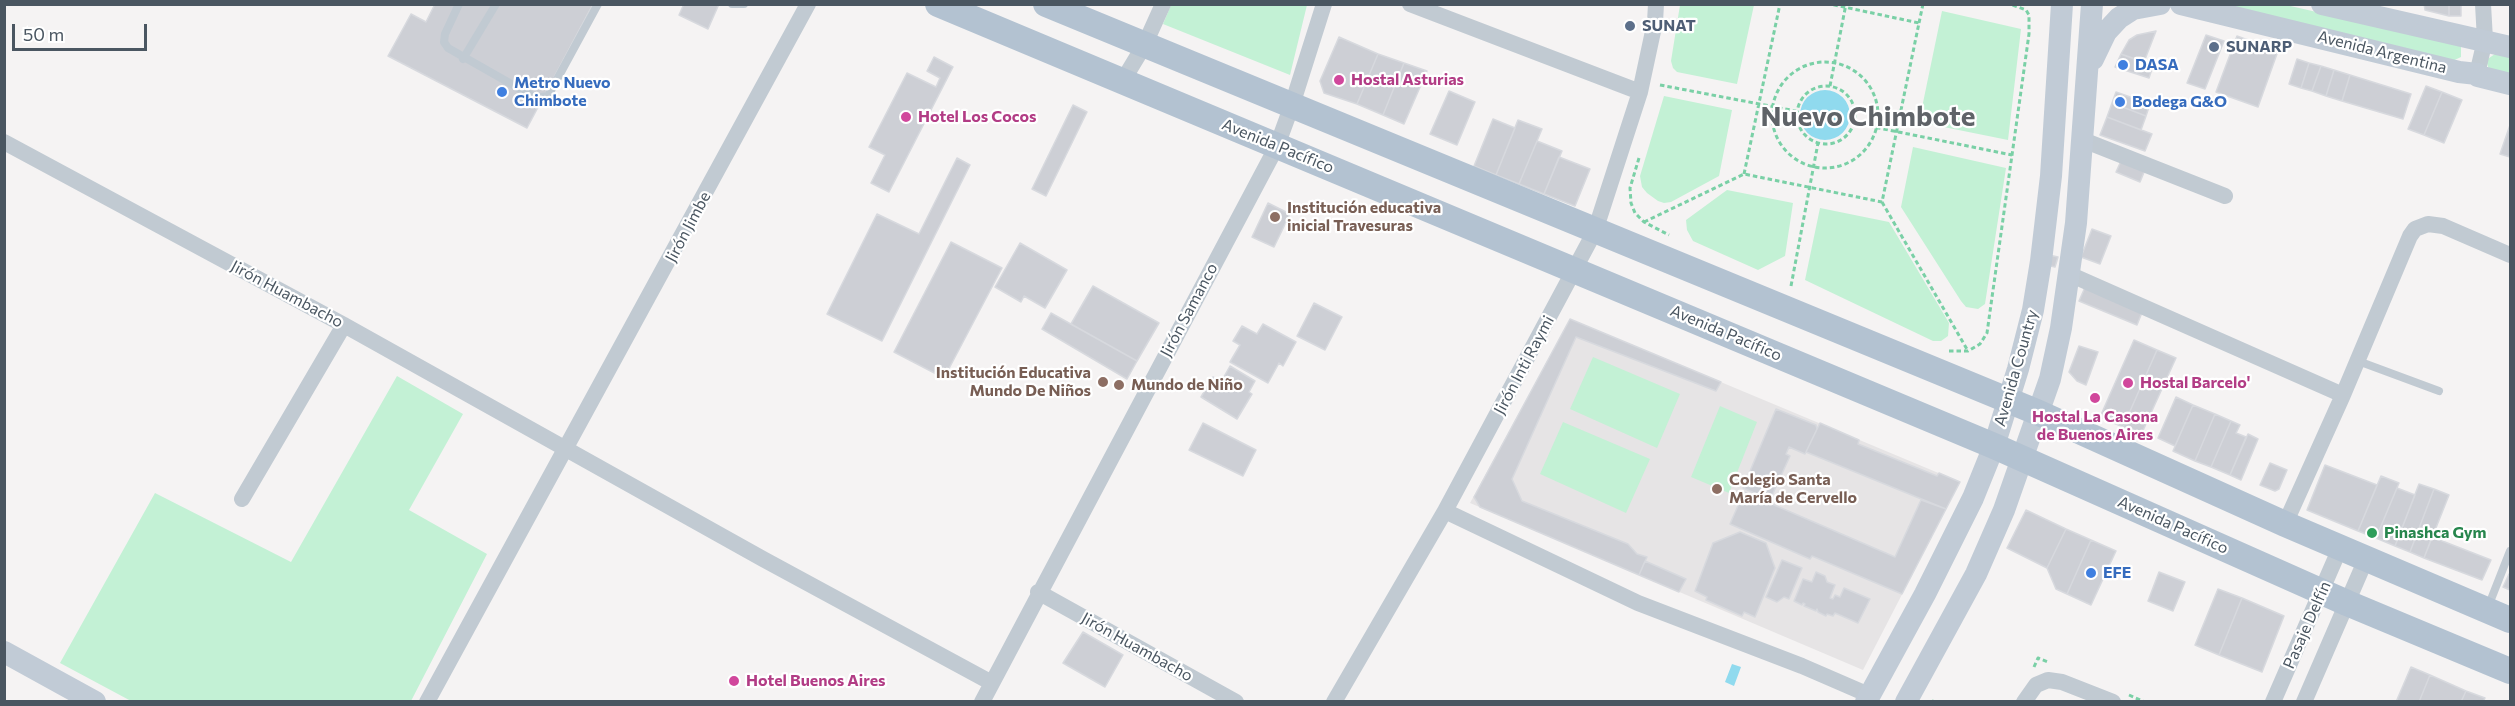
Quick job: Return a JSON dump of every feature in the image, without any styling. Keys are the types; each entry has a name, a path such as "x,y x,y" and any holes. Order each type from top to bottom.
{"main road":[{"name":"Avenida Pacífico","path":"938,4 1994,446 2321,592 2511,671"},
{"path":"1046,4 2038,413 2284,524 2511,620"},
{"name":"Avenida Country","path":"1868,698 1940,565 1973,498 1994,446 2008,401 2033,310 2041,261 2051,176 2062,4"},
{"name":"Avenida Country","path":"1906,702 1976,574 2004,510 2052,370 2076,223 2092,4"},
{"path":"2087,71 2106,32 2119,18 2133,9 2160,4"},
{"name":"Avenida Argentina","path":"2181,4 2511,84"},
{"name":"Avenida Argentina","path":"2322,4 2511,47"},
{"path":"4,652 95,702"}],"street":[{"name":"Jirón Jimbe","path":"427,702 808,4"},
{"path":"1122,82 1145,44 1163,4"},
{"name":"Jirón Samanco","path":"982,702 1038,592 1277,146 1324,4"},
{"path":"1410,4 1640,92"},
{"name":"Jirón Inti Raymi","path":"1334,702 1445,512 1595,231 1640,92 1655,22 1656,4"},
{"path":"2477,74 2485,40 2483,4"},
{"path":"2083,140 2225,196"},
{"name":"Jirón Huambacho","path":"4,142 344,325 763,559 992,683"},
{"path":"2284,524 2415,229 2428,224 2443,226 2511,255"},
{"path":"2069,274 2343,395"},
{"path":"242,499 344,325"},
{"path":"1445,512 1638,603 1802,666 1868,698"},
{"name":"Pasaje Delfín","path":"2273,702 2340,548"},
{"name":"Pasaje Delfín","path":"2304,702 2366,559"},
{"name":"Jirón Huambacho","path":"1038,592 1236,702"},
{"path":"2024,702 2036,685 2048,680 2062,682 2113,702"}],"lane":[{"path":"459,4 445,33 444,42 448,48 536,98 548,96 598,4"},
{"path":"463,58 496,4"},
{"path":"732,4 744,4"},
{"path":"2358,361 2439,391"},
{"path":"2487,610 2511,551"}],"path":[{"path":"1744,174 1780,4"},
{"path":"1830,4 1920,23"},
{"path":"1923,4 1882,202 1968,351"},
{"path":"1942,350 1956,353 1968,351 1980,344 1987,333 2029,21 2026,10 2010,4"},
{"path":"1830,86 1846,6"},
{"path":"1823,61 1835,63 1856,70 1868,82 1876,97 1879,114 1877,128 1870,146 1858,158 1841,166 1823,169 1804,165 1789,155 1777,140 1772,122 1772,106 1779,87 1792,73 1807,64 1823,61"},
{"path":"1660,85 1797,111"},
{"path":"1830,86 1848,95 1855,112 1854,123 1843,138 1834,142 1818,143 1806,137 1800,129 1797,111 1800,101 1806,94 1814,88 1830,86"},
{"path":"1854,123 2012,155"},
{"path":"1780,282 1791,286 1818,143"},
{"path":"1640,154 1630,188 1631,203 1635,213 1644,222 1676,238"},
{"path":"1644,222 1744,174 1882,202"}],"shaded area":[{"name":"Colegio Santa María de Cervello","path":"1570,319 1960,482 1863,670 1470,503"}],"green space":[{"path":"1171,5 1307,5 1290,75 1163,24"},
{"path":"1680,5 1754,5 1737,84 1677,72 1673,68 1671,61"},
{"path":"2185,5 2286,5 2461,45 2461,57 2448,63"},
{"path":"1942,11 2021,29 2008,140 1919,122"},
{"path":"2498,52 2510,54 2510,76 2490,73 2486,60"},
{"path":"1664,96 1732,110 1719,176 1671,202 1664,203 1647,193 1642,187 1640,176"},
{"path":"1913,147 2006,168 1985,304 1978,309 1966,307 1961,301 1901,207"},
{"path":"1727,190 1793,203 1785,256 1758,270 1693,241 1687,230 1686,220"},
{"path":"1820,208 1889,222 1949,323 1948,336 1941,341 1933,341 1805,280"},
{"path":"1593,357 1680,394 1657,448 1570,409"},
{"path":"397,376 463,414 409,510 487,554 411,701 131,701 60,663 155,493 291,562"},
{"path":"1720,406 1757,422 1729,493 1691,477"},
{"path":"1563,422 1650,459 1626,513 1540,474"}],"water":[{"path":"1820,90 1830,90 1843,97 1850,110 1850,120 1843,133 1830,140 1820,140 1811,136 1804,129 1800,120 1800,110 1804,101 1811,94"},
{"path":"1732,664 1741,667 1734,686 1725,682"}],"building":[{"name":"Metro Nuevo Chimbote","path":"435,4 593,4 527,128 388,56 411,14 426,22"},
{"path":"684,4 719,4 708,29 679,15"},
{"path":"2424,4 2449,4 2449,16 2425,10"},
{"path":"2449,4 2461,4 2461,16 2449,16"},
{"path":"2156,31 2144,62 2121,54 2129,40 2137,35"},
{"path":"2206,35 2224,41 2205,89 2187,83"},
{"path":"2237,36 2278,51 2258,107 2216,92"},
{"path":"1339,37 1378,54 1357,104 1324,93 1320,81"},
{"path":"1378,54 1404,63 1383,115 1357,104"},
{"path":"2121,54 2153,66 2149,78 2115,67"},
{"name":"Hotel Los Cocos","path":"934,57 953,67 889,192 871,183 885,155 869,147 907,73 936,87 940,78 927,71"},
{"path":"2297,59 2309,63 2301,88 2289,84"},
{"path":"1404,63 1427,71 1404,124 1383,115"},
{"path":"2309,63 2321,66 2312,91 2301,88"},
{"path":"2321,66 2334,70 2326,96 2312,91"},
{"path":"2334,70 2350,75 2342,101 2326,96"},
{"path":"2350,75 2411,94 2403,119 2342,101"},
{"path":"2426,86 2442,92 2424,135 2408,129"},
{"path":"1449,91 1475,102 1457,145 1430,134"},
{"path":"2116,92 2150,104 2146,116 2112,103"},
{"path":"2442,92 2462,100 2444,143 2424,135"},
{"path":"2112,103 2146,116 2141,130 2107,117"},
{"path":"1073,105 1087,112 1046,196 1032,189"},
{"path":"2107,117 2152,134 2145,151 2100,135"},
{"path":"1493,119 1515,128 1496,175 1474,166"},
{"path":"1518,120 1542,129 1519,184 1496,175"},
{"path":"2510,125 2510,157 2500,154"},
{"path":"1537,141 1562,151 1544,194 1519,184"},
{"path":"1559,157 1590,169 1575,206 1544,194"},
{"path":"957,158 970,165 882,341 827,314 877,214 919,234"},
{"path":"2121,161 2145,170 2140,182 2116,172"},
{"path":"1268,203 1290,214 1274,247 1252,237"},
{"path":"2092,229 2111,236 2100,264 2081,257"},
{"path":"951,242 1002,268 944,378 894,352"},
{"path":"1020,243 1067,270 1045,308 1024,296 1021,302 995,287"},
{"path":"2049,255 2058,257 2055,267 2046,265"},
{"path":"2086,285 2143,310 2137,325 2079,301"},
{"path":"1093,286 1159,323 1137,361 1071,324"},
{"path":"1314,303 1342,317 1325,350 1297,336"},
{"path":"1051,313 1137,361 1127,379 1042,329"},
{"path":"1570,319 1721,382 1716,391 1576,337 1512,479 1522,501 1628,544 1637,554 1647,557 1639,575 1480,507 1474,497"},
{"path":"1263,324 1296,342 1283,366 1279,363 1268,383 1230,362 1240,345 1233,341 1242,326 1257,334"},
{"name":"Hostal Barcelo'","path":"2134,340 2157,350 2123,427 2100,417"},
{"path":"2079,346 2098,352 2086,385 2077,381 2069,372"},
{"path":"2157,350 2176,358 2141,435 2123,427"},
{"path":"1230,366 1255,381 1249,392 1252,394 1237,419 1201,397 1213,377 1221,382"},
{"path":"2176,397 2193,405 2175,446 2158,438"},
{"path":"2193,405 2215,414 2195,461 2173,451"},
{"path":"1776,409 1816,425 1817,429 1805,454 1789,447 1786,454 1790,456 1770,500 1743,488"},
{"path":"2215,414 2231,421 2211,467 2195,461"},
{"path":"2231,421 2240,425 2236,433 2246,437 2230,475 2211,467"},
{"path":"1203,423 1256,450 1243,476 1189,450"},
{"path":"1820,423 1859,440 1858,444 1937,476 1939,473 1960,482 1946,509 1806,452"},
{"path":"2248,434 2258,439 2241,480 2230,475"},
{"path":"2270,463 2287,470 2279,489 2275,491 2260,485"},
{"path":"2325,465 2377,485 2358,531 2307,510"},
{"path":"2381,476 2399,483 2376,538 2358,531"},
{"path":"2419,484 2434,489 2410,552 2395,546"},
{"path":"2397,488 2415,495 2395,546 2376,538"},
{"path":"2434,489 2449,495 2424,558 2410,552"},
{"path":"1744,492 1895,557 1921,500 1946,509 1902,594 1812,556 1810,559 1730,524"},
{"path":"2026,510 2066,529 2047,568 2007,548"},
{"path":"2066,529 2091,540 2067,594 2056,589 2047,568"},
{"path":"1740,532 1766,543 1775,568 1755,617 1744,612 1742,616 1706,600 1707,597 1695,591 1713,543"},
{"path":"2432,537 2491,560 2482,580 2424,558"},
{"name":"EFE","path":"2091,540 2116,551 2091,605 2067,594"},
{"path":"1782,560 1802,568 1789,599 1784,597 1777,602 1766,597"},
{"path":"1645,561 1686,579 1679,592 1639,575"},
{"path":"1816,572 1825,576 1827,582 1835,585 1830,598 1833,599 1835,595 1840,597 1844,588 1870,599 1858,623 1835,613 1833,616 1827,614 1826,616 1817,609 1816,611 1804,606 1803,603 1802,605 1794,601 1803,579 1812,582"},
{"path":"2159,572 2185,582 2173,611 2148,601"},
{"path":"2510,574 2510,590 2503,587"},
{"path":"2218,589 2242,598 2219,655 2195,645"},
{"path":"2242,598 2284,616 2262,672 2219,655"},
{"path":"1083,632 1123,655 1105,687 1063,663"},
{"path":"2411,667 2430,675 2419,702 2396,702"},
{"path":"2430,675 2466,691 2461,702 2419,702"},
{"path":"2466,691 2485,698 2483,702 2461,702"}],"place":[{"name":"SUNAT","path":"1630,26"},
{"name":"SUNARP","path":"2214,47"},
{"name":"DASA","path":"2123,65"},
{"name":"Hostal Asturias","path":"1339,80"},
{"name":"Metro Nuevo Chimbote","path":"502,92"},
{"name":"Bodega G&O","path":"2120,102"},
{"name":"Hotel Los Cocos","path":"906,117"},
{"name":"Institución educativa inicial Travesuras","path":"1275,217"},
{"name":"Institución Educativa Mundo De Niños","path":"1103,382"},
{"name":"Hostal Barcelo'","path":"2128,383"},
{"name":"Mundo de Niño","path":"1119,385"},
{"name":"Hostal La Casona de Buenos Aires","path":"2095,398"},
{"name":"Colegio Santa María de Cervello","path":"1717,489"},
{"name":"Pinashca Gym","path":"2372,533"},
{"name":"EFE","path":"2091,573"},
{"name":"Hotel Buenos Aires","path":"734,681"}],"district":[{"name":"Nuevo Chimbote","path":"1868,117"}]}
